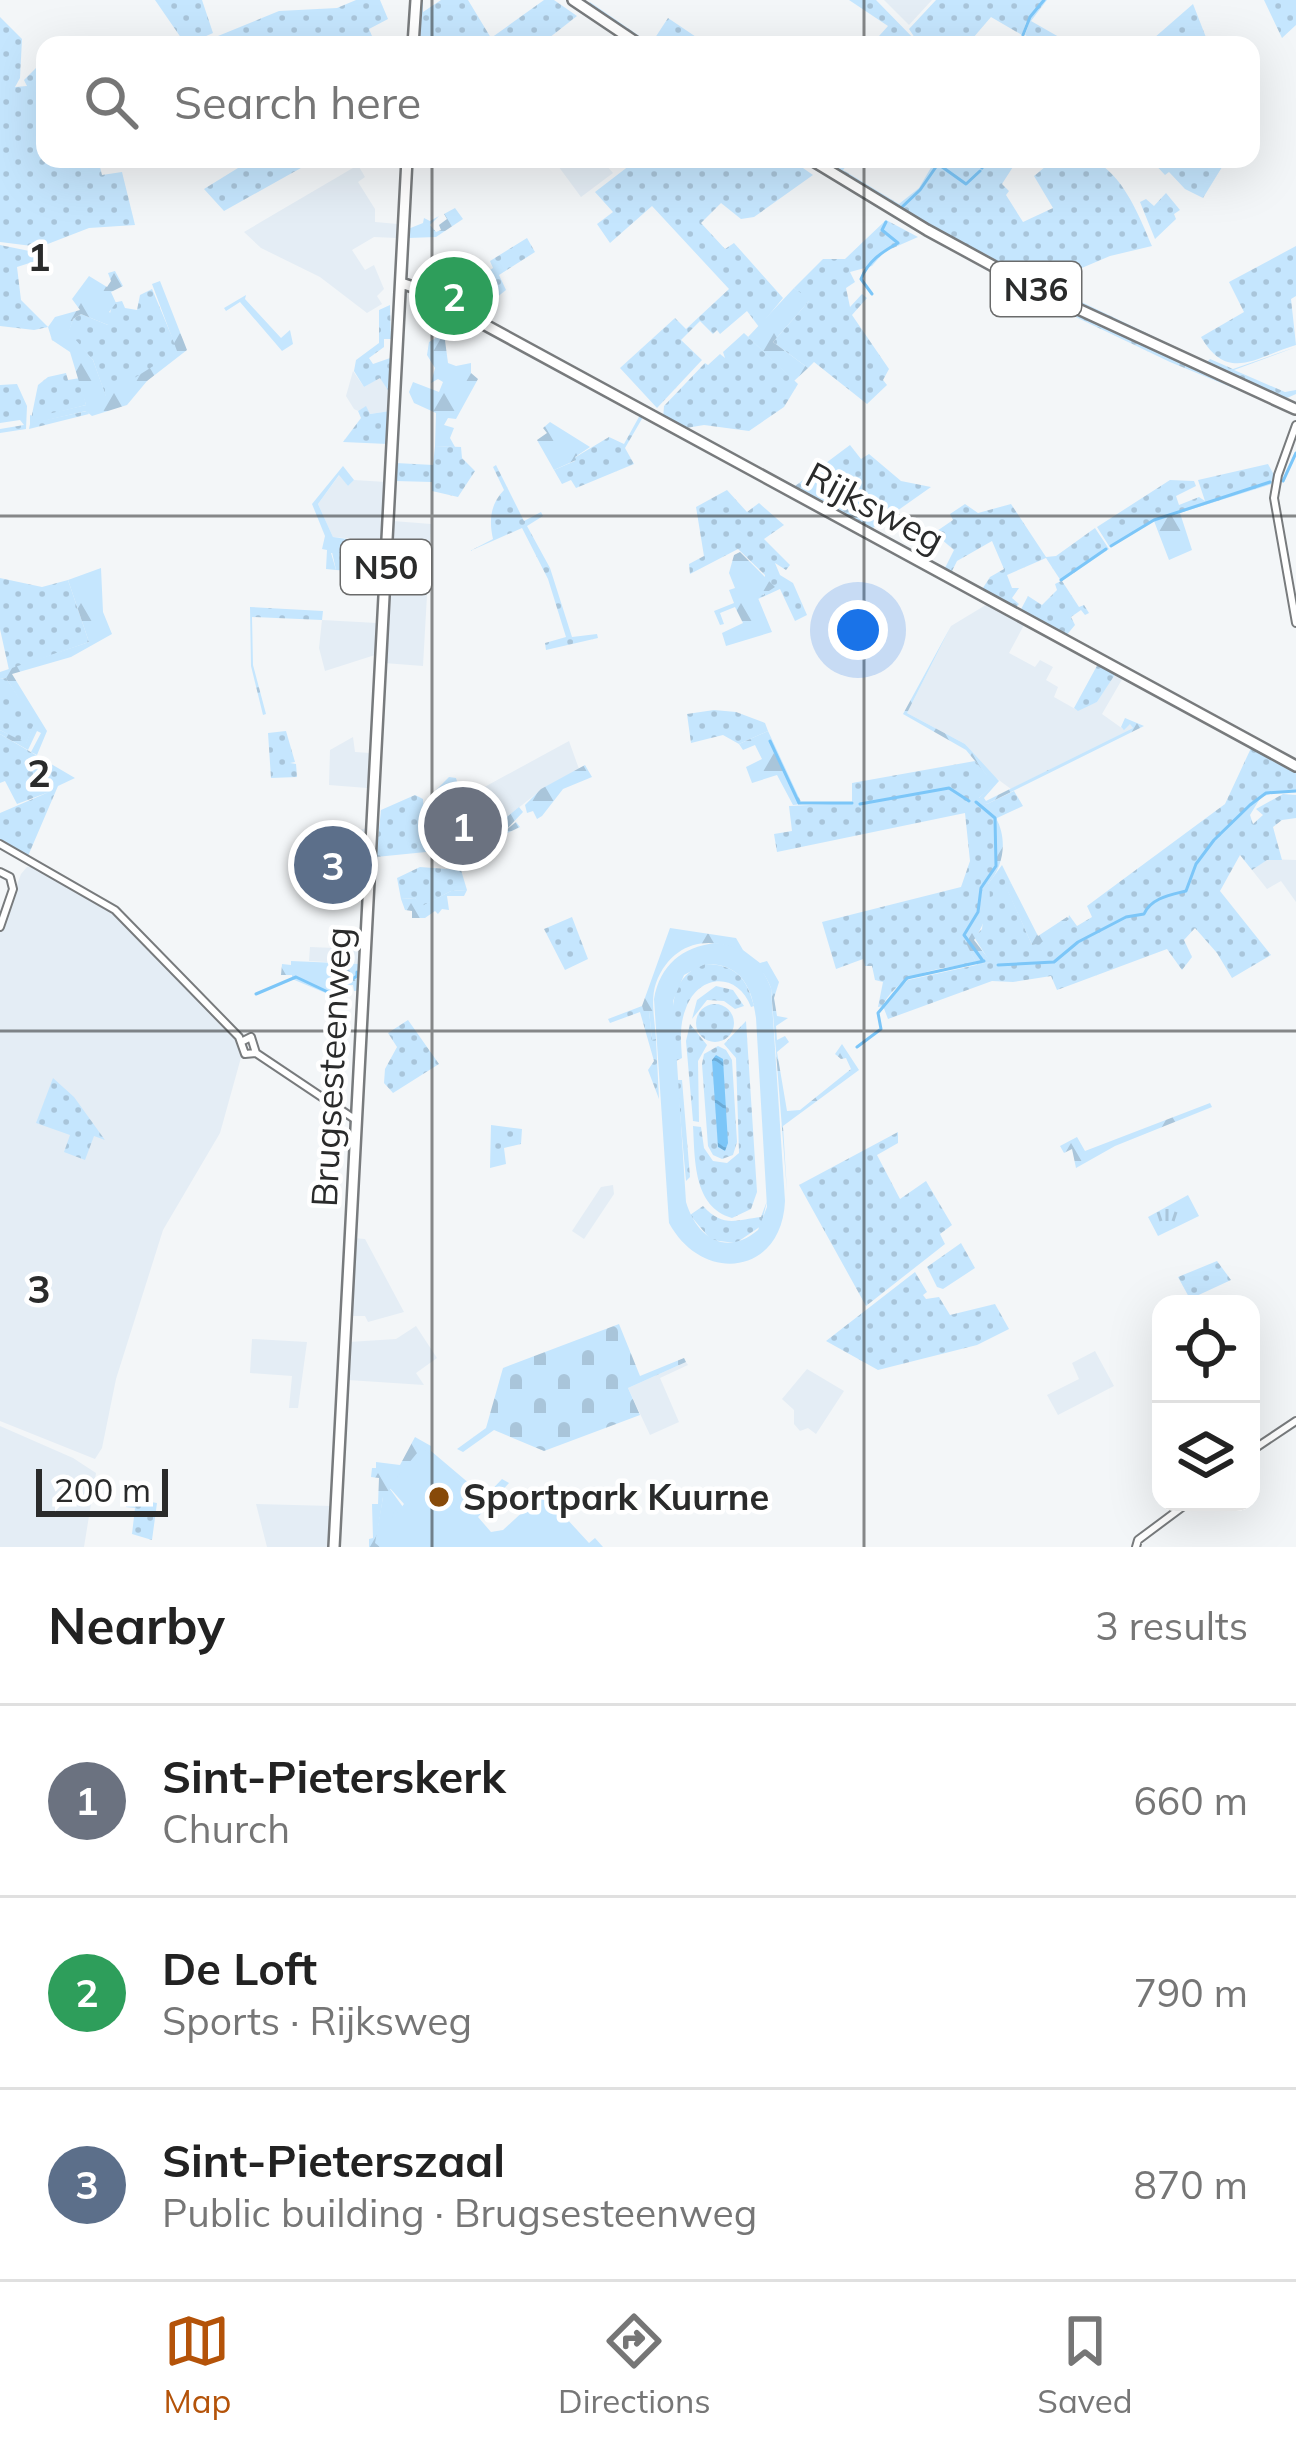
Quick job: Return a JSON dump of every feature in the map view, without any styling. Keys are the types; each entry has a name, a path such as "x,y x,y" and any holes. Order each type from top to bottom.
{"main road":[{"path":"414,36 416,0"},
{"path":"573,0 627,36"},
{"name":"Brugsesteenweg","path":"334,1547 407,168"},
{"name":"N36","path":"824,168 1039,291 1296,407"},
{"name":"Rijksweg","path":"400,287 427,295 1296,766"}],"street":[{"path":"1296,425 1274,498 1296,623"},
{"path":"0,844 115,910 242,1041 245,1054 256,1053"},
{"path":"0,927 14,889 10,877 1,872"},
{"path":"242,1041 251,1037 256,1053 356,1120"},
{"path":"1260,1445 1296,1421"},
{"path":"1137,1544 1178,1511"}],"shaded area":[{"path":"884,0 932,0 909,25"},
{"path":"360,168 365,177 358,182 375,209 375,222 398,224 397,238 374,237 352,250 365,270 374,265 384,289 377,296 382,304 367,313 320,277 261,248 244,232"},
{"path":"560,168 609,168 613,173 581,197"},
{"path":"353,371 364,387 380,377 391,395 390,411 370,414 365,407 354,409 346,396"},
{"path":"340,474 348,486 354,480 386,482 383,541 333,537 318,504"},
{"path":"393,521 431,524 423,666 384,663"},
{"path":"989,603 1025,623 1009,653 1035,667 1040,660 1053,667 1046,680 1058,687 1054,697 1077,710 1097,702 1115,673 1124,676 1102,714 1123,729 1130,723 1133,728 1011,789 965,744 907,713 951,626"},
{"path":"322,620 377,623 375,655 325,671 319,648"},
{"path":"353,737 355,752 370,753 367,788 329,785 330,750"},
{"path":"569,741 579,769 542,789 501,822 479,790"},
{"path":"349,827 352,833 366,828 362,875 320,874 321,841"},
{"path":"1267,859 1296,860 1296,902 1281,881 1267,889 1252,870"},
{"path":"27,867 35,867 120,918 237,1040 242,1054 220,1133 163,1230 95,1459 0,1421 0,931"},
{"path":"310,947 361,949 360,964 309,961"},
{"path":"613,1185 614,1194 584,1239 572,1231 601,1187"},
{"path":"354,1238 365,1239 404,1312 368,1322 365,1316 350,1316"},
{"path":"416,1326 437,1358 416,1373 424,1385 348,1380 349,1342 396,1339"},
{"path":"252,1339 307,1342 298,1408 289,1408 292,1376 250,1373"},
{"path":"1095,1351 1114,1386 1058,1415 1047,1395 1079,1379 1072,1363"},
{"path":"688,1365 660,1378 679,1422 650,1435 628,1388"},
{"path":"807,1369 844,1391 816,1434 808,1428 800,1431 794,1424 794,1410 782,1399"},
{"path":"0,1426 96,1473 84,1547 0,1547"},
{"path":"256,1504 332,1506 330,1547 267,1547"}],"green space":[{"path":"155,0 202,0 213,33 180,36"},
{"path":"356,0 380,0 388,19 369,29 372,36 218,36 279,11 337,8"},
{"path":"420,0 423,12 441,0 468,0 490,36 418,36"},
{"path":"544,0 554,0 577,16 551,36 494,36"},
{"path":"849,0 876,0 911,36 879,36 888,26"},
{"path":"936,0 1047,0 1031,21 1057,36 1027,36 1026,22 1022,35 991,17 975,36 914,36 909,29"},
{"path":"1264,0 1296,0 1296,25 1282,38"},
{"path":"590,2 639,36 633,36 588,6"},
{"path":"1193,4 1205,36 1156,36"},
{"path":"0,17 22,39 20,78 15,87 27,86 24,80 36,68 36,168 100,168 102,175 122,172 135,225 89,228 40,247 0,242"},
{"path":"668,18 695,36 656,36"},
{"path":"238,168 301,168 224,211 204,189"},
{"path":"626,168 803,168 813,175 754,217 741,219 721,203 701,223 725,249 734,243 783,298 759,327 747,311 720,334 717,330 713,334 700,321 681,340 702,360 657,408 620,368 675,318 686,329 729,289 652,206 610,243 597,224 613,212 595,192"},
{"path":"831,168 845,168 899,204 919,188 931,168 1012,168 1002,184 1023,222 1053,208 1034,176 1043,168 1105,168 1129,197 1152,246 1110,256 1044,284 1207,362 1210,359 1233,369 1296,347 1234,370 1285,392 1296,390 1296,394 1287,398 1211,367 982,254"},
{"path":"1158,168 1221,168 1203,198 1185,189 1169,172 1165,175"},
{"path":"1166,193 1180,210 1155,239 1140,202 1146,199 1154,206"},
{"path":"455,208 463,219 436,237 408,238 408,229 424,218 430,221 439,216 430,225 436,232 441,230 439,225 447,219 444,214"},
{"path":"886,220 918,237 884,252 872,266 850,272 855,282 846,288 850,307 862,294 867,298 852,315 889,369 883,380 887,385 867,404 814,362 808,368 773,342 809,301 794,288 823,259 845,259"},
{"path":"527,238 535,252 499,275 506,290 496,298 474,287 493,268 490,261"},
{"path":"0,245 44,254 42,259 17,267 21,300 48,327 0,326"},
{"path":"1296,246 1296,296 1291,299 1296,345 1244,363 1232,363 1211,351 1201,337 1244,312 1229,282"},
{"path":"115,271 123,286 111,292 116,303 109,312 114,315 112,323 81,314 73,319 69,332 93,360 106,396 177,351 152,284 160,281 187,350 147,381 127,405 92,416 86,411 30,424 30,415 86,405 70,352 52,340 48,327 55,317 80,310 72,299 89,276 107,287 108,273"},
{"path":"794,288 810,300 773,342 808,368 794,381 748,337"},
{"path":"152,289 178,351 106,397 93,360 68,333 73,319 81,314 108,325 112,303 122,301 125,308 137,310 140,295"},
{"path":"246,295 281,338 290,330 293,344 282,351 240,302 226,311"},
{"path":"1041,297 1288,407 1289,411 1170,362"},
{"path":"390,305 391,339 384,339 384,347 369,358 373,364 393,357 391,395 380,378 364,387 354,371 356,360 379,343 379,310"},
{"path":"444,333 448,363 471,363 471,373 478,379 456,419 448,418 444,425 454,428 450,438 455,447 435,446 436,413 414,403 409,392 413,382 439,392 443,382 431,383 435,368 427,355 429,342"},
{"path":"744,333 798,384 784,407 749,431 704,425 680,429 663,419 664,406 705,363 720,354 725,358 723,352"},
{"path":"66,373 68,380 80,378 86,405 31,423 89,414 29,429 38,385"},
{"path":"17,384 27,406 26,429 0,433 0,429 24,425 20,420 0,423 0,385"},
{"path":"366,406 370,414 390,411 388,444 343,442 361,418 358,411"},
{"path":"640,415 625,448 634,464 576,488 571,480 562,484 554,470 609,437 624,444"},
{"path":"550,422 590,447 554,470 537,440 547,433 543,428"},
{"path":"850,445 861,459 869,454 901,481 931,487 870,530 791,489"},
{"path":"435,446 461,447 462,458 475,471 458,497 432,491 432,482 395,481 396,463 433,465"},
{"path":"1268,464 1274,475 1272,484 1154,521 1109,546 1097,527 1170,480 1194,481 1196,486 1176,496 1179,505 1199,497 1205,501 1198,480"},
{"path":"496,465 524,521 541,512 543,516 527,526 550,568 572,637 597,634 598,638 546,650 545,643 566,637 548,579 522,528 470,551 493,539 492,513 504,490"},
{"path":"343,466 354,480 348,486 339,475 318,504 333,537 383,544 346,542 340,553 331,553 336,570 326,569 325,536 312,504"},
{"path":"727,490 747,512 759,503 784,525 764,539 790,565 786,570 775,563 780,575 793,583 807,615 795,621 780,589 758,599 744,596 749,584 764,595 765,575 738,549 690,574 689,564 704,556 696,507"},
{"path":"965,504 978,513 1011,504 1046,557 1056,556 1095,528 1109,549 1062,581 1079,607 1084,605 1089,613 1081,610 1071,617 1075,625 1065,637 1019,613 1028,596 1042,605 1057,590 1055,584 1061,581 1046,558 1007,575 1012,588 1019,588 1012,598 1019,604 1014,610 981,591 990,577 1004,569 992,541 957,561 950,575 943,572 954,550 934,533"},
{"path":"1180,513 1192,550 1169,560 1154,521"},
{"path":"345,542 383,544 380,573 336,570 332,552 345,547"},
{"path":"740,552 775,587 758,598 772,632 726,646 722,633 743,623 735,607 720,613 724,624 720,625 714,611 734,603 729,573 734,555"},
{"path":"101,568 103,612 112,634 71,657 12,674 47,731 37,755 31,752 41,733 37,731 28,750 0,734 0,730 26,743 34,723 6,678 0,679 0,672 89,642 68,580"},
{"path":"0,578 42,587 68,580 89,642 9,670 0,629"},
{"path":"250,607 323,611 322,620 252,617 253,665 263,715 251,666"},
{"path":"951,626 907,713 965,744 999,781 986,801 1133,728 1130,724 1124,730 1121,727 1125,718 1144,726 987,804 978,799 994,784 966,750 903,714"},
{"path":"1099,662 1114,676 1097,702 1078,711 1074,708"},
{"path":"6,678 35,722 26,744 0,730 0,679"},
{"path":"714,710 765,723 768,731 739,744 723,735 691,743 687,714"},
{"path":"286,731 297,777 271,778 268,733"},
{"path":"768,731 802,804 793,805 777,775 752,783 746,767 762,759 755,745 743,750 739,744"},
{"path":"0,734 75,778 58,786 28,856 0,839 0,813 49,792 17,804 5,781 0,783"},
{"path":"1252,746 1296,770 1296,792 1261,797 1250,815 1253,824 1263,815 1256,809 1283,794 1296,795 1296,818 1273,827 1282,860 1267,860 1252,870 1240,855 1220,891 1271,955 1232,978 1195,928 1184,940 1192,957 1182,970 1167,949 1057,990 1051,976 992,981 888,1019 883,1006 878,1007 883,982 875,980 872,966 865,966 863,959 836,969 822,922 961,887 970,861 965,813 777,852 774,834 792,831 789,806 852,803 852,783 975,761 995,784 979,798 987,804 1014,791 1023,806 997,818 997,866 982,889 979,912 963,935 976,963 911,978 900,985 891,993 883,1005 908,980 990,962 974,937 982,929 988,884 1002,865 1011,883 1006,886 1032,945 1069,915 1077,926 1092,917 1087,906 1225,804"},
{"path":"585,765 592,777 563,789 537,819 533,811 527,813 525,805 541,789"},
{"path":"449,777 456,778 461,795 473,807 466,807 464,814 440,802 438,812 432,813 430,802"},
{"path":"415,795 423,799 426,852 376,857 381,810"},
{"path":"519,807 523,812 505,831 516,822 520,827 476,848 476,836 482,837"},
{"path":"996,818 1002,851 998,868 988,884 987,913 974,940 991,962 977,965 962,935 979,912 982,889 997,866"},
{"path":"420,867 461,870 467,890 451,891 421,907 415,898 401,899 397,878"},
{"path":"1011,883 1038,936 1069,919 1032,945 1005,885"},
{"path":"467,890 464,896 447,896 449,910 425,918 412,918 401,899 415,898 422,906 451,891"},
{"path":"572,917 588,959 565,970 544,929"},
{"path":"670,928 736,938 760,963 767,961 779,982 774,998 777,1016 788,1018 776,1026 777,1040 785,1036 789,1042 777,1052 787,1111 800,1110 851,1069 846,1058 835,1054 842,1044 859,1070 783,1126 787,1192 771,988 761,970 731,947 697,944 680,951 656,983 656,1039 652,1040 649,1011 644,1012 642,1006"},
{"path":"715,943 743,951 762,970 771,988 785,1201 781,1226 770,1244 756,1257 739,1263 701,1256 669,1223 654,999 667,967","holes":["705,964 742,979 756,1018 767,1207 758,1230 735,1242 705,1234 686,1202 673,1001 684,975"]},
{"path":"291,961 360,964 358,991 353,985 339,985 338,999 328,999 328,994 292,975 281,975 282,964 291,965"},
{"path":"705,964 738,974 754,1006 728,983 700,988 684,1014 682,1058 676,1061 676,992 691,971"},
{"path":"716,986 733,990 744,1006 735,1009 724,1001 707,1000 692,1019 697,1000"},
{"path":"715,1004 728,1010 734,1023 728,1036 715,1042 702,1036 696,1023 702,1010"},
{"path":"642,1006 649,1010 652,1039 656,1039 659,1099 648,1070 654,1061 640,1012 610,1023 608,1019"},
{"path":"408,1020 439,1064 393,1093 384,1083 385,1069 397,1047 388,1033"},
{"path":"746,1021 757,1192 751,1209 732,1218 719,1212 703,1193 693,1126 701,1127 704,1148 713,1161 727,1163 739,1153 736,1058 724,1044"},
{"path":"690,1024 707,1045 698,1061 699,1122 693,1121 686,1041"},
{"path":"718,1046 732,1060 737,1142 733,1155 722,1159 708,1146 702,1064 704,1054"},
{"path":"53,1078 74,1097 105,1140 94,1136 85,1160 64,1152 70,1135 36,1123"},
{"path":"677,1080 682,1080 690,1177 686,1181"},
{"path":"1210,1103 1212,1107 1115,1146 1076,1168 1072,1149 1064,1153 1060,1146 1077,1137 1085,1151"},
{"path":"491,1125 522,1129 521,1144 504,1148 506,1164 490,1168"},
{"path":"898,1132 898,1143 877,1155 900,1199 926,1181 952,1225 940,1234 945,1244 866,1306 799,1185"},
{"path":"1188,1195 1199,1216 1158,1236 1148,1217"},
{"path":"767,1201 761,1226 736,1243 711,1240 690,1215 703,1206 724,1220 761,1217"},
{"path":"961,1243 975,1268 943,1289 937,1287 927,1267"},
{"path":"1217,1261 1231,1280 1188,1295 1178,1277"},
{"path":"915,1272 926,1299 939,1297 950,1315 995,1304 1009,1329 977,1345 878,1370 826,1341"},
{"path":"619,1324 640,1376 684,1358 686,1362 628,1388 640,1415 544,1451 494,1430 463,1452 457,1449 486,1428 503,1368"},
{"path":"415,1437 477,1490 488,1494 483,1500 442,1466 390,1489 403,1507 390,1523 383,1497 376,1542 380,1547 369,1547 379,1478 371,1477 372,1468 376,1462 400,1465"},
{"name":"Sportpark Kuurne","path":"422,1447 482,1500 502,1479 509,1483 478,1517 491,1532 503,1530 543,1493 589,1543 595,1538 603,1547 380,1547 375,1543 383,1497 390,1496 396,1508 390,1522 404,1504 389,1487"},
{"path":"127,1498 157,1503 152,1540 132,1534 135,1508 126,1507"}],"water":[{"path":"716,1055 723,1059 725,1151 718,1147 712,1060"}],"waterway":[{"path":"1023,35 1044,0"},
{"path":"901,208 935,168"},
{"path":"944,168 966,184 980,171"},
{"path":"872,294 861,279 864,273 898,243 882,230 886,222"},
{"path":"1283,481 1296,453"},
{"path":"1111,546 1154,520 1270,482"},
{"path":"1061,580 1106,549"},
{"path":"770,741 799,803 852,803"},
{"path":"860,804 949,788 969,801"},
{"path":"998,965 1054,962 1078,942 1126,917 1144,914 1162,898 1186,891 1196,864 1250,805 1266,793 1296,791"},
{"path":"976,802 995,818 996,866 981,888 978,912 964,935 983,961"},
{"path":"857,1047 881,1029 878,1013 907,978 984,961"},
{"path":"256,994 296,977 330,993 357,972"}],"place":[{"name":"De Loft","path":"454,296"},
{"name":"Sint-Pieterskerk","path":"463,826"},
{"name":"Sint-Pieterszaal","path":"333,865"},
{"name":"Sportpark Kuurne","path":"439,1497"}]}
